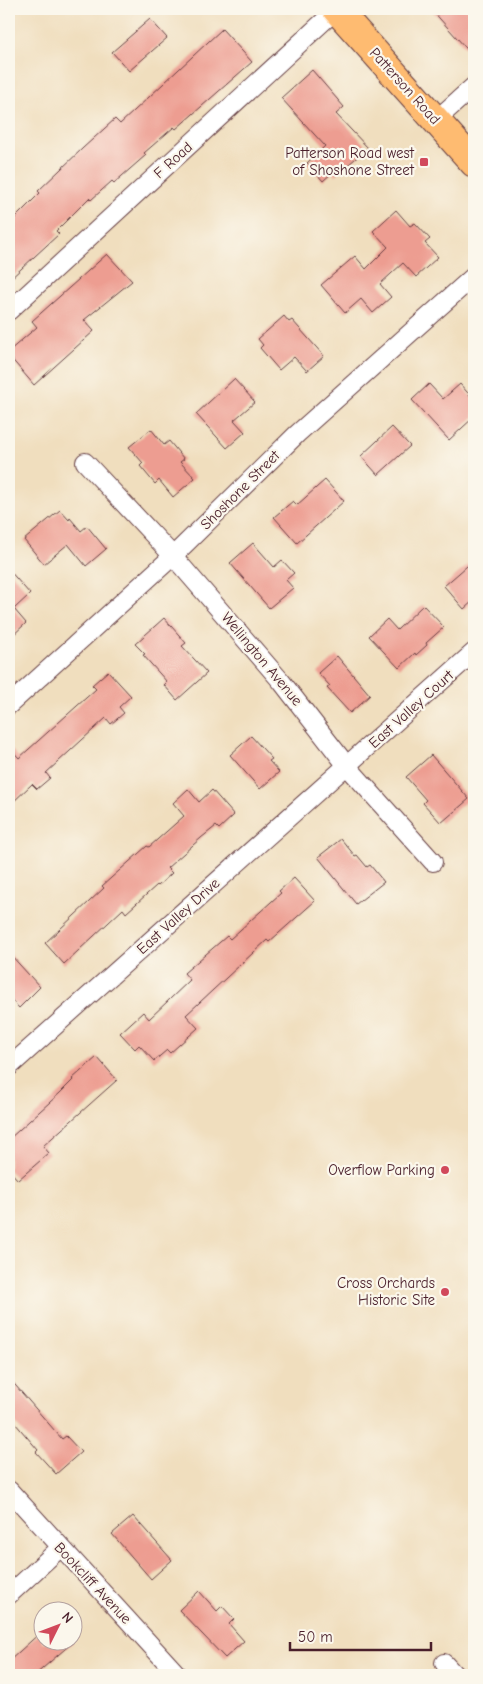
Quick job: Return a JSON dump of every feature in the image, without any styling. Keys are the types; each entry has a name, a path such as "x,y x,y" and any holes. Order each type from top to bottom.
{"main road":[{"name":"Patterson Road","path":"337,9 474,163"}],"street":[{"name":"F Road","path":"9,311 337,9"},
{"path":"436,120 474,86"},
{"name":"Shoshone Street","path":"9,705 173,556 297,434 474,276"},
{"name":"Wellington Avenue","path":"85,462 173,556 281,680 347,766 433,862"},
{"name":"East Valley Court","path":"347,766 474,652"},
{"name":"East Valley Drive","path":"9,1067 347,766"},
{"name":"Bookcliff Avenue","path":"9,1490 178,1675"},
{"path":"9,1596 60,1548"}],"building":[{"path":"431,9 474,9 474,57"},
{"path":"150,19 167,38 129,71 112,52"},
{"path":"222,29 252,62 176,129 174,127 144,153 146,155 114,183 112,181 91,200 89,198 56,231 59,234 9,280 9,224 40,193 38,191 83,148 115,119 120,124"},
{"path":"312,70 344,107 336,114 368,148 336,175 333,172 323,181 307,163 325,146 281,98"},
{"path":"396,210 410,226 415,223 430,239 425,243 438,257 416,277 403,263 380,284 391,297 373,313 361,299 345,313 321,285 355,256 366,269 388,247 373,231"},
{"path":"107,254 132,281 84,320 94,331 34,385 9,356 9,351 37,327 32,321"},
{"path":"284,316 289,322 292,320 324,356 307,371 294,357 279,370 260,348 263,345 258,339"},
{"path":"234,379 255,402 234,420 245,432 227,448 196,414"},
{"path":"429,384 443,399 460,384 474,400 474,417 449,440 412,400"},
{"path":"392,427 410,446 378,475 361,456"},
{"path":"151,429 164,445 169,441 184,459 180,462 195,478 173,497 159,480 155,484 140,466 143,463 129,447"},
{"path":"325,480 344,501 297,543 274,517 293,501 297,505"},
{"path":"60,510 81,531 87,526 106,549 86,566 68,544 44,564 24,540"},
{"path":"253,543 274,567 282,560 294,573 286,580 293,588 269,608 230,563"},
{"path":"474,560 474,600 464,609 444,586"},
{"path":"9,570 30,594 14,609 26,623 9,639"},
{"path":"423,605 444,627 426,643 427,645 399,668 369,636 387,619 397,630"},
{"path":"164,618 186,643 182,646 207,673 177,700 164,685 167,682 135,644"},
{"path":"337,656 370,695 350,713 327,688 330,686 318,673"},
{"path":"108,671 131,696 119,707 124,713 111,724 106,718 46,773 50,778 37,789 32,784 9,806 9,747 19,758 96,689 92,685"},
{"path":"251,736 272,759 269,761 279,772 260,789 230,755"},
{"path":"431,755 469,799 441,823 423,803 426,800 406,777"},
{"path":"188,789 199,802 212,790 234,815 219,829 216,826 201,838 167,868 172,873 158,886 126,913 123,909 64,964 45,943 104,888 102,886 184,816 173,803"},
{"path":"341,839 367,867 370,865 384,882 356,904 318,857"},
{"path":"294,878 315,901 269,942 267,940 186,1015 198,1028 170,1053 167,1050 154,1061 139,1045 135,1049 120,1033 143,1012 149,1019 190,980 184,973 227,936 230,939 281,893 279,891"},
{"path":"9,953 40,987 19,1008 9,997"},
{"path":"97,1057 117,1080 43,1146 49,1153 18,1180 9,1170 9,1139"},
{"path":"9,1378 62,1439 66,1436 81,1452 56,1474 36,1452 38,1450 9,1416"},
{"path":"133,1516 172,1560 151,1579 112,1534"},
{"path":"199,1591 217,1611 222,1606 234,1619 229,1624 244,1641 225,1658 179,1610"},
{"path":"32,1640 32,1652 61,1652 35,1675 9,1675 9,1661"}],"place":[{"name":"Patterson Road west of Shoshone Street","path":"424,162"},
{"name":"Overflow Parking","path":"445,1170"},
{"name":"Cross Orchards Historic Site","path":"445,1292"}]}
